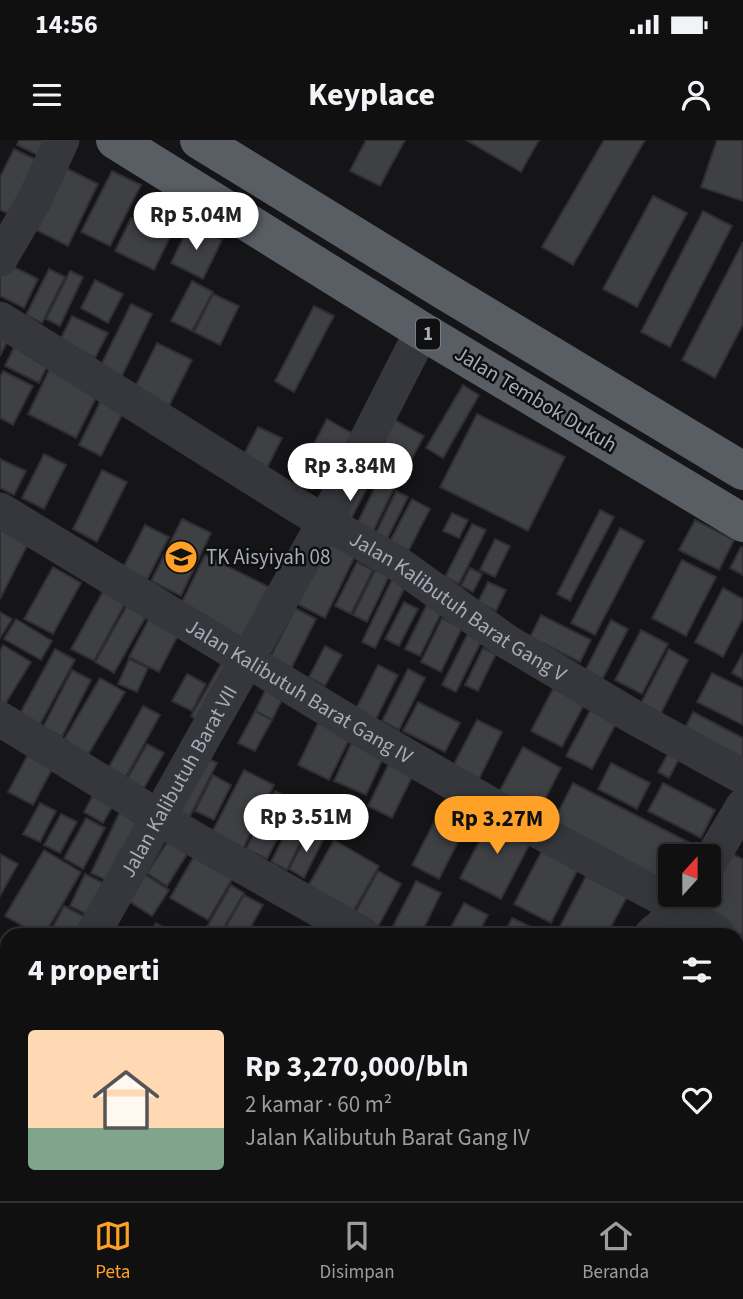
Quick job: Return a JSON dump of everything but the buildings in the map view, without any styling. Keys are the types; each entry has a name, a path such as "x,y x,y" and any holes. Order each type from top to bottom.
{"highway":[{"name":"Jalan Tembok Dukuh","path":"115,140 422,331 743,523"},
{"name":"1","path":"200,140 743,471"}],"street":[{"path":"0,258 34,201 62,140"},
{"name":"Jalan Kalibutuh Barat Gang V","path":"0,319 324,522 397,563 506,640 632,716 743,777"},
{"name":"Jalan Kalibutuh Barat VII","path":"96,928 324,522 422,331"},
{"name":"Jalan Kalibutuh Barat Gang IV","path":"0,510 246,661 506,814 658,888"},
{"path":"0,719 189,836 351,928"},
{"path":"720,844 743,806"},
{"path":"657,928 676,907"},
{"name":"Jalan Kalibutuh Barat Gang IV","path":"689,907 712,928"}],"place":[{"name":"TK Aisyiyah 08","path":"181,557"}]}
